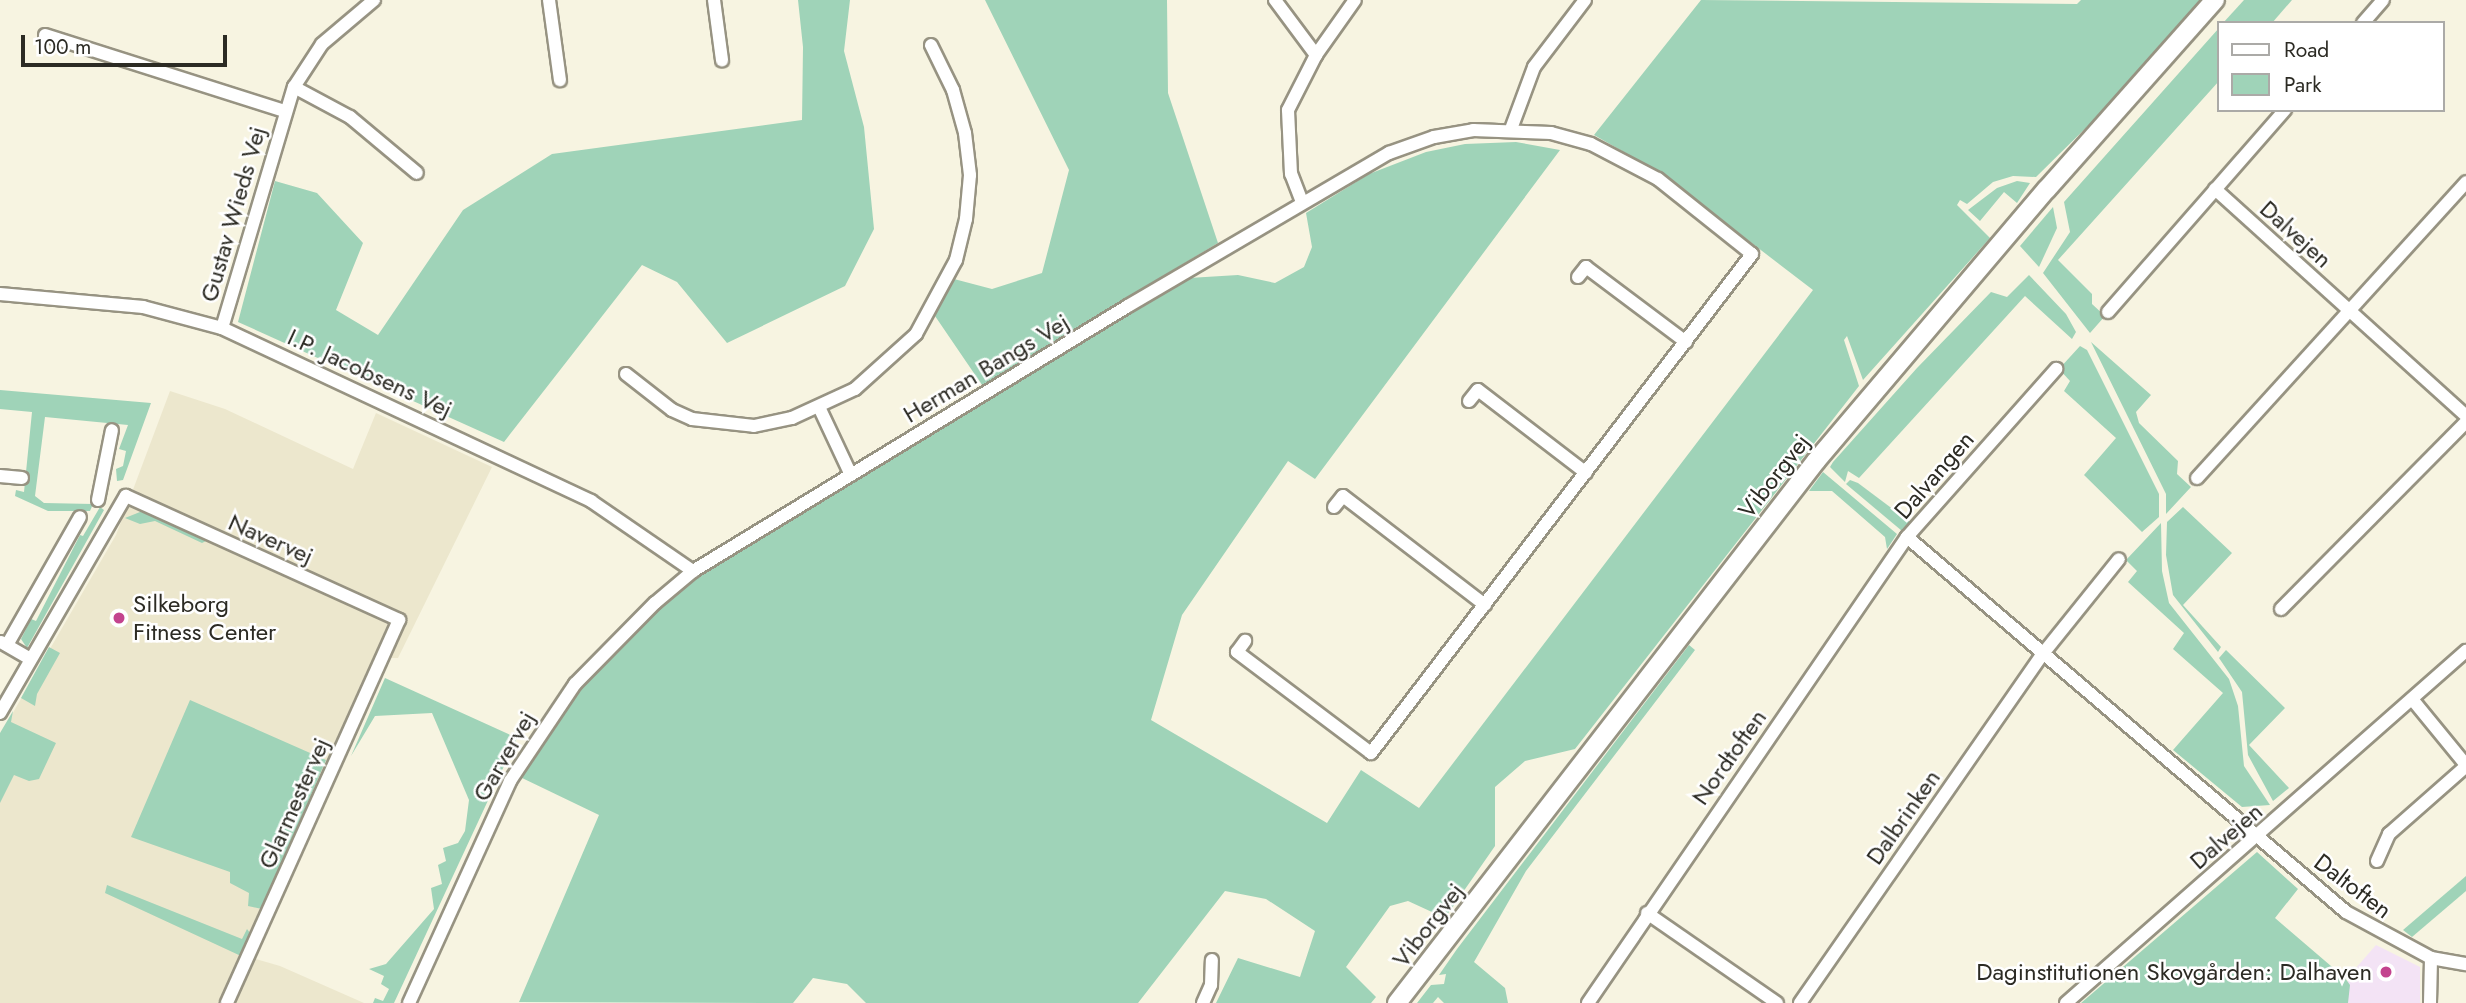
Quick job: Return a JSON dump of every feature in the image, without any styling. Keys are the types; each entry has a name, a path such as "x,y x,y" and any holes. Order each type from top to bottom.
{"main road":[{"name":"Viborgvej","path":"1397,1003 1816,461 2046,189 2216,0"}],"street":[{"name":"Gustav Wieds Vej","path":"222,328 294,87 322,44 354,5 374,0"},
{"path":"549,0 559,80"},
{"path":"714,0 722,61"},
{"path":"1275,0 1316,55"},
{"path":"1302,202 1291,174 1288,110 1316,55 1355,0"},
{"path":"1511,129 1534,67 1585,0"},
{"path":"2365,21 2383,0"},
{"name":"Gustav Wieds Vej","path":"45,35 285,111"},
{"path":"626,374 672,410 721,426 754,426 819,407 855,389 916,334 956,260 966,219 970,175 965,134 953,90 931,45"},
{"path":"294,87 350,117 417,173"},
{"path":"2108,312 2283,112"},
{"name":"Herman Bangs Vej","path":"694,571 1302,202 1389,153 1434,136 1511,129 1591,144 1630,162 1752,254 1371,753 1237,652 1245,640"},
{"path":"2197,478 2466,182"},
{"name":"Dalvejen","path":"2215,189 2466,419 2281,609"},
{"path":"1578,277 1586,267 1686,342"},
{"name":"I.P. Jacobsens Vej","path":"0,294 143,307 222,328 591,501 694,571"},
{"name":"Dalvangen","path":"2056,369 1907,537 2041,656 2257,836"},
{"path":"1469,401 1478,390 1586,473"},
{"path":"819,407 851,475"},
{"path":"98,500 104,482 112,430"},
{"path":"0,476 22,478"},
{"name":"Navervej","path":"104,482 126,496 399,620"},
{"path":"0,713 126,496"},
{"path":"1334,507 1343,496 1485,605"},
{"path":"30,659 3,643 80,517"},
{"name":"Nordtoften","path":"1588,1003 1647,913 1907,537"},
{"path":"2041,656 2119,559"},
{"name":"Garvervej","path":"409,1003 510,781 555,709 618,639 694,571"},
{"name":"Glarmestervej","path":"227,1003 399,620"},
{"name":"Dalvejen","path":"2066,1003 2466,651"},
{"name":"Dalbrinken","path":"1800,1003 2041,656"},
{"path":"2376,860 2389,834 2466,765 2412,699"},
{"name":"Daltoften","path":"2257,836 2346,912 2431,958 2466,964"},
{"path":"1647,913 1777,1003"},
{"path":"2430,1003 2431,958"},
{"path":"1203,1003 1211,985 1212,960"}],"shaded area":[{"path":"170,391 225,409 353,469 376,413 492,467 398,658 376,658 242,955 280,966 364,1003 0,1003 0,735 116,535"},
{"name":"Daginstitutionen Skovgården: Dalhaven","path":"2376,945 2420,967 2420,1003 2348,1003 2348,977"}],"green space":[{"path":"798,0 850,0 844,51 864,127 874,229 845,286 727,343 677,282 642,265 504,442 238,322 275,181 317,193 363,243 336,310 378,335 463,210 552,154 802,120 803,47"},
{"path":"985,0 1167,0 1168,93 1218,243 982,385 935,316 954,279 992,289 1042,273 1069,170"},
{"path":"1701,0 2077,4 2081,0 2200,0 2104,110 2036,177 2013,176 1993,182 1967,204 1960,200 1957,205 1990,238 1863,380 1847,336 1844,340 1859,386 1575,749 1525,761 1495,787 1495,846 1445,918 1408,901 1390,906 1346,967 1376,997 1371,1003 1216,1003 1238,958 1300,977 1315,931 1266,899 1225,891 1138,1003 866,1003 847,984 813,978 793,1003 519,1002 599,815 520,777 583,683 640,624 698,576 1189,278 1238,275 1275,283 1304,267 1312,247 1306,213 1369,174 1426,152 1465,144 1516,142 1560,150 1315,479 1288,461 1182,615 1151,720 1327,823 1361,770 1419,808 1813,290 1659,172 1594,135"},
{"path":"2244,0 2292,0 2274,21 2225,21"},
{"path":"2218,29 2218,82 2058,260 2092,294 2092,304 2105,316 2090,333 2043,273 2070,232 2064,202"},
{"path":"2017,181 2030,183 2017,203 2004,192 1980,221 1968,210 1997,188"},
{"path":"2053,207 2057,228 2039,267 2020,246"},
{"path":"2029,275 2066,314 2076,332 2072,339 2025,296 1859,478 1848,471 1845,482 1830,467 1833,462 1917,368 1991,292 2007,297"},
{"path":"2091,342 2151,395 2136,412 2139,423 2178,461 2177,474 2191,487 2166,514 2166,494"},
{"path":"2080,346 2087,350 2159,494 2159,517 2142,532 2084,475 2116,438 2064,391 2070,381 2059,369"},
{"path":"0,390 151,403 123,480 117,481 116,469 123,466 126,451 119,449 128,425 45,417 35,496 44,503 93,504 90,511 48,511 15,496 16,490 24,492 32,412 0,409"},
{"path":"1823,472 1897,534 1887,549 1885,537 1832,491 1809,491"},
{"path":"1850,480 1858,483 1910,522 1902,531 1846,484"},
{"path":"100,507 104,510 27,648 21,639 31,619 36,621 80,535 83,536"},
{"path":"2183,507 2232,553 2183,605 2221,647 2218,652 2173,595 2166,555 2167,522"},
{"path":"140,512 150,513 208,540 202,543 155,521 140,524 125,518"},
{"path":"2161,523 2162,571 2169,603 2229,679 2238,706 2244,766 2270,805 2242,807 2173,750 2223,693 2173,649 2184,633 2128,582 2137,571 2126,560"},
{"path":"1689,645 1695,650 1526,871 1474,962 1505,988 1508,1003 1444,1003 1438,997 1433,1003 1417,1003 1431,985 1444,984 1446,974 1439,975 1457,949"},
{"path":"49,647 60,653 37,694 35,706 21,698"},
{"path":"2226,650 2285,708 2249,745 2289,788 2273,801 2248,755 2242,692 2219,658"},
{"path":"385,678 517,738 394,1003 373,1003 375,998 383,1001 389,989 381,984 384,976 369,969 386,964 434,909 431,888 442,884 438,865 446,861 443,848 458,843 465,831 469,800 432,713 375,716 351,756"},
{"path":"190,700 326,760 262,909 248,906 249,893 230,883 230,872 131,837"},
{"path":"13,711 11,722 56,743 39,779 29,781 14,775 0,803 0,733"},
{"path":"2257,852 2298,889 2275,918 2345,978 2350,985 2348,1003 2081,1003"},
{"path":"2466,876 2466,891 2412,937 2403,930"},
{"path":"107,885 242,939 247,929 250,933 241,956 105,893"}],"place":[{"name":"Silkeborg Fitness Center","path":"119,618"},
{"name":"Daginstitutionen Skovgården: Dalhaven","path":"2386,972"}]}
